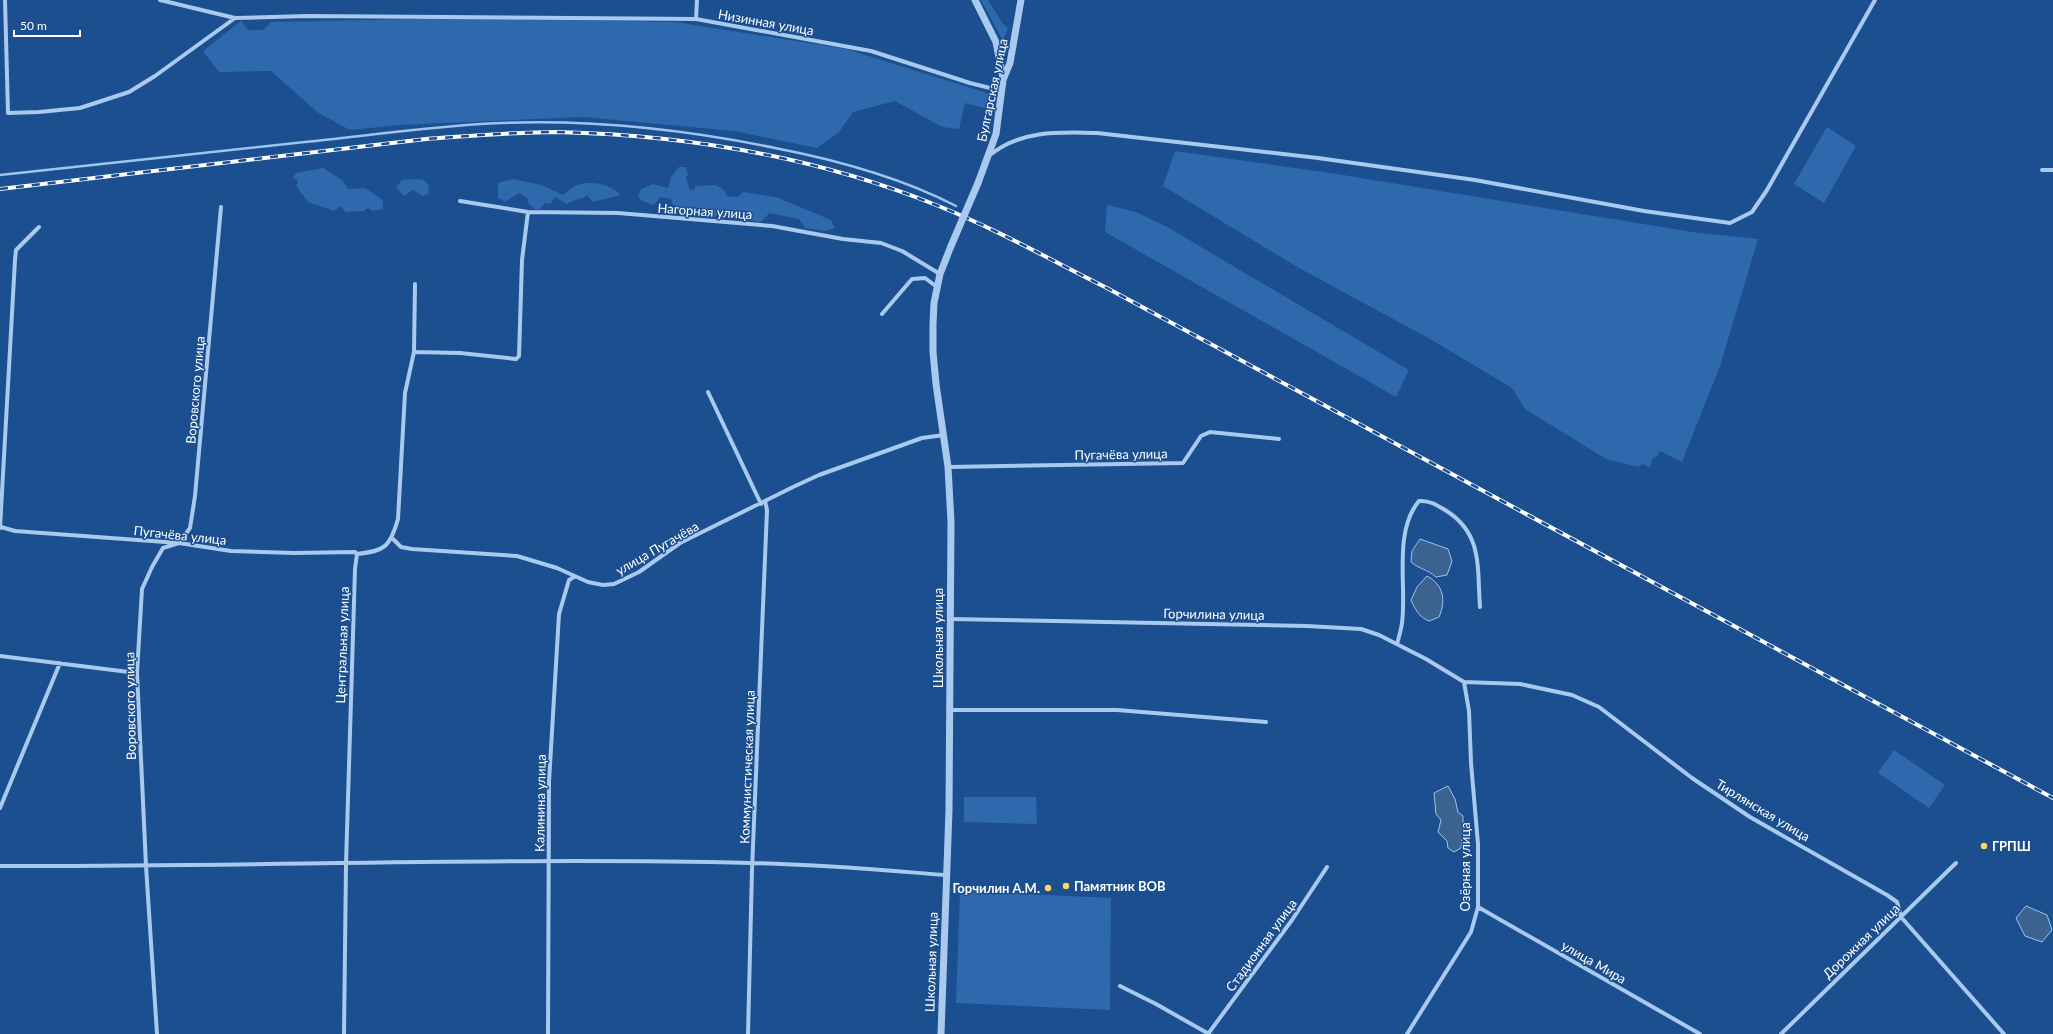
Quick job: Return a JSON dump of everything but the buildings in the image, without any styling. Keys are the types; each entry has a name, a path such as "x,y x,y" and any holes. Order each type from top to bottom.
{"street":[{"path":"5,0 8,113 40,112 80,108 129,92 155,76 235,18"},
{"name":"Низинная улица","path":"160,0 235,18 307,16 696,20 871,51 970,83 1003,91"},
{"path":"696,0 696,20"},
{"path":"975,0 996,42 1001,60 1003,80"},
{"name":"Булгарская улица","path":"951,246 990,155 996,134 1003,91 1003,80 1010,63 1021,0"},
{"path":"990,155 1003,144 1021,138 1069,132 1097,133 1310,157 1475,180 1644,211 1730,223 1752,212 1767,190 1875,0"},
{"path":"2042,170 2053,170"},
{"name":"Нагорная улица","path":"460,201 528,212 618,213 772,226 843,239 881,243 902,251 940,274"},
{"name":"Воровского улица","path":"157,1034 146,866 137,673 142,589 163,548 179,543 190,528 195,496 221,207"},
{"path":"414,352 460,353 516,359 519,356 522,260 528,212"},
{"path":"0,528 16,250 39,227"},
{"name":"Школьная улица","path":"941,1034 945,874 949,810 951,522 948,467 933,352 933,324 940,274 951,246"},
{"path":"882,314 912,279 925,278 937,287"},
{"path":"357,554 376,552 392,539 398,519 401,488 405,393 414,352 415,284"},
{"name":"Коммунистическая улица","path":"708,392 763,503 768,510 753,862 748,1034"},
{"name":"Пугачёва улица","path":"948,467 1183,463 1201,436 1210,432 1279,439"},
{"name":"улица Пугачёва","path":"392,539 400,547 412,549 517,556 557,568 574,577 603,585 614,584 639,572 680,544 826,473 922,438 944,435"},
{"path":"1397,644 1402,622 1403,555 1406,532 1414,507 1419,501 1436,504 1450,513 1466,528 1476,546 1480,607"},
{"name":"Пугачёва улица","path":"0,528 22,532 179,543 231,551 294,553 355,552 357,554"},
{"name":"Центральная улица","path":"344,1034 346,864 353,598 357,554"},
{"name":"Калинина улица","path":"548,1034 549,782 559,614 569,580 574,577"},
{"name":"Горчилина улица","path":"950,619 1337,627 1361,629 1397,644 1464,682"},
{"path":"0,656 137,673"},
{"path":"0,808 60,663"},
{"name":"Озёрная улица","path":"1407,1034 1465,944 1471,932 1478,907 1478,844 1471,763 1469,711 1464,682"},
{"name":"Тирлянская улица","path":"1464,682 1520,684 1572,695 1599,707 1692,778 1750,817 1897,902 1901,917 2004,1034"},
{"path":"949,710 1118,710 1266,722"},
{"path":"0,866 146,866 549,861 753,862 945,874"},
{"name":"Дорожная улица","path":"1781,1034 1956,862"},
{"name":"Стадионная улица","path":"1209,1034 1292,920 1327,867"},
{"name":"улица Мира","path":"1478,907 1700,1034"},
{"path":"1120,986 1156,1004 1209,1034"}],"shaded area":[{"path":"981,0 988,0 1003,24 1008,28 1004,38 1002,39"},
{"path":"464,18 675,22 846,49 987,93 992,97 991,105 984,108 965,103 959,129 942,127 895,101 853,112 839,132 817,148 734,131 583,117 400,125 350,130 317,112 271,71 219,72 203,51 241,21 248,30 263,30 271,22"},
{"path":"1827,127 1856,146 1824,203 1794,184"},
{"path":"1175,151 1337,174 1692,232 1758,239 1720,366 1682,462 1660,451 1657,456 1652,459 1650,468 1643,464 1638,467 1606,459 1525,409 1512,388 1430,339 1299,268 1163,186"},
{"path":"679,167 686,167 688,174 686,178 690,190 695,189 695,186 716,185 723,189 727,196 738,197 743,192 776,197 831,220 835,228 826,231 805,228 799,219 769,213 761,222 742,220 725,210 714,217 706,217 699,208 683,208 673,205 671,199 660,197 654,205 642,201 638,196 641,189 653,184 668,188 671,177"},
{"path":"323,168 342,180 348,189 365,188 383,200 383,209 373,211 368,208 363,211 346,212 340,206 334,211 308,202 296,186 298,181 293,178 296,173"},
{"path":"513,179 542,185 563,195 578,185 591,183 611,188 620,195 593,202 587,195 567,204 555,197 550,204 545,203 540,209 536,210 529,204 527,198 519,193 505,202 498,198 498,183"},
{"path":"402,180 424,180 429,186 428,194 423,196 413,190 404,196 396,187"},
{"path":"1107,205 1136,212 1169,228 1409,370 1396,397 1105,232"},
{"path":"1420,539 1448,549 1452,561 1447,575 1436,577 1411,562 1412,551"},
{"path":"1427,576 1437,584 1443,599 1439,617 1429,621 1420,615 1411,600 1417,587"},
{"path":"1894,750 1945,785 1929,808 1878,773"},
{"path":"1448,786 1455,799 1458,812 1463,816 1461,848 1454,852 1448,848 1447,841 1438,832 1441,820 1436,814 1434,793"},
{"path":"964,797 1036,797 1037,824 964,822"},
{"path":"960,891 1111,898 1110,1010 956,1003"},
{"path":"2026,906 2047,915 2052,930 2042,942 2025,936 2016,918"}],"waterway":[{"path":"0,175 436,128 517,122 554,122 628,126 665,130 739,141 822,158 913,186 956,206"}],"railway":[{"path":"0,189 426,139 541,132 606,134 702,144 798,162 844,174 891,188 958,214 1105,287 2053,798"}],"place":[{"name":"ГРПШ","path":"1984,846"},
{"name":"Памятник ВОВ","path":"1066,886"},
{"name":"Горчилин А.М.","path":"1048,888"}]}
